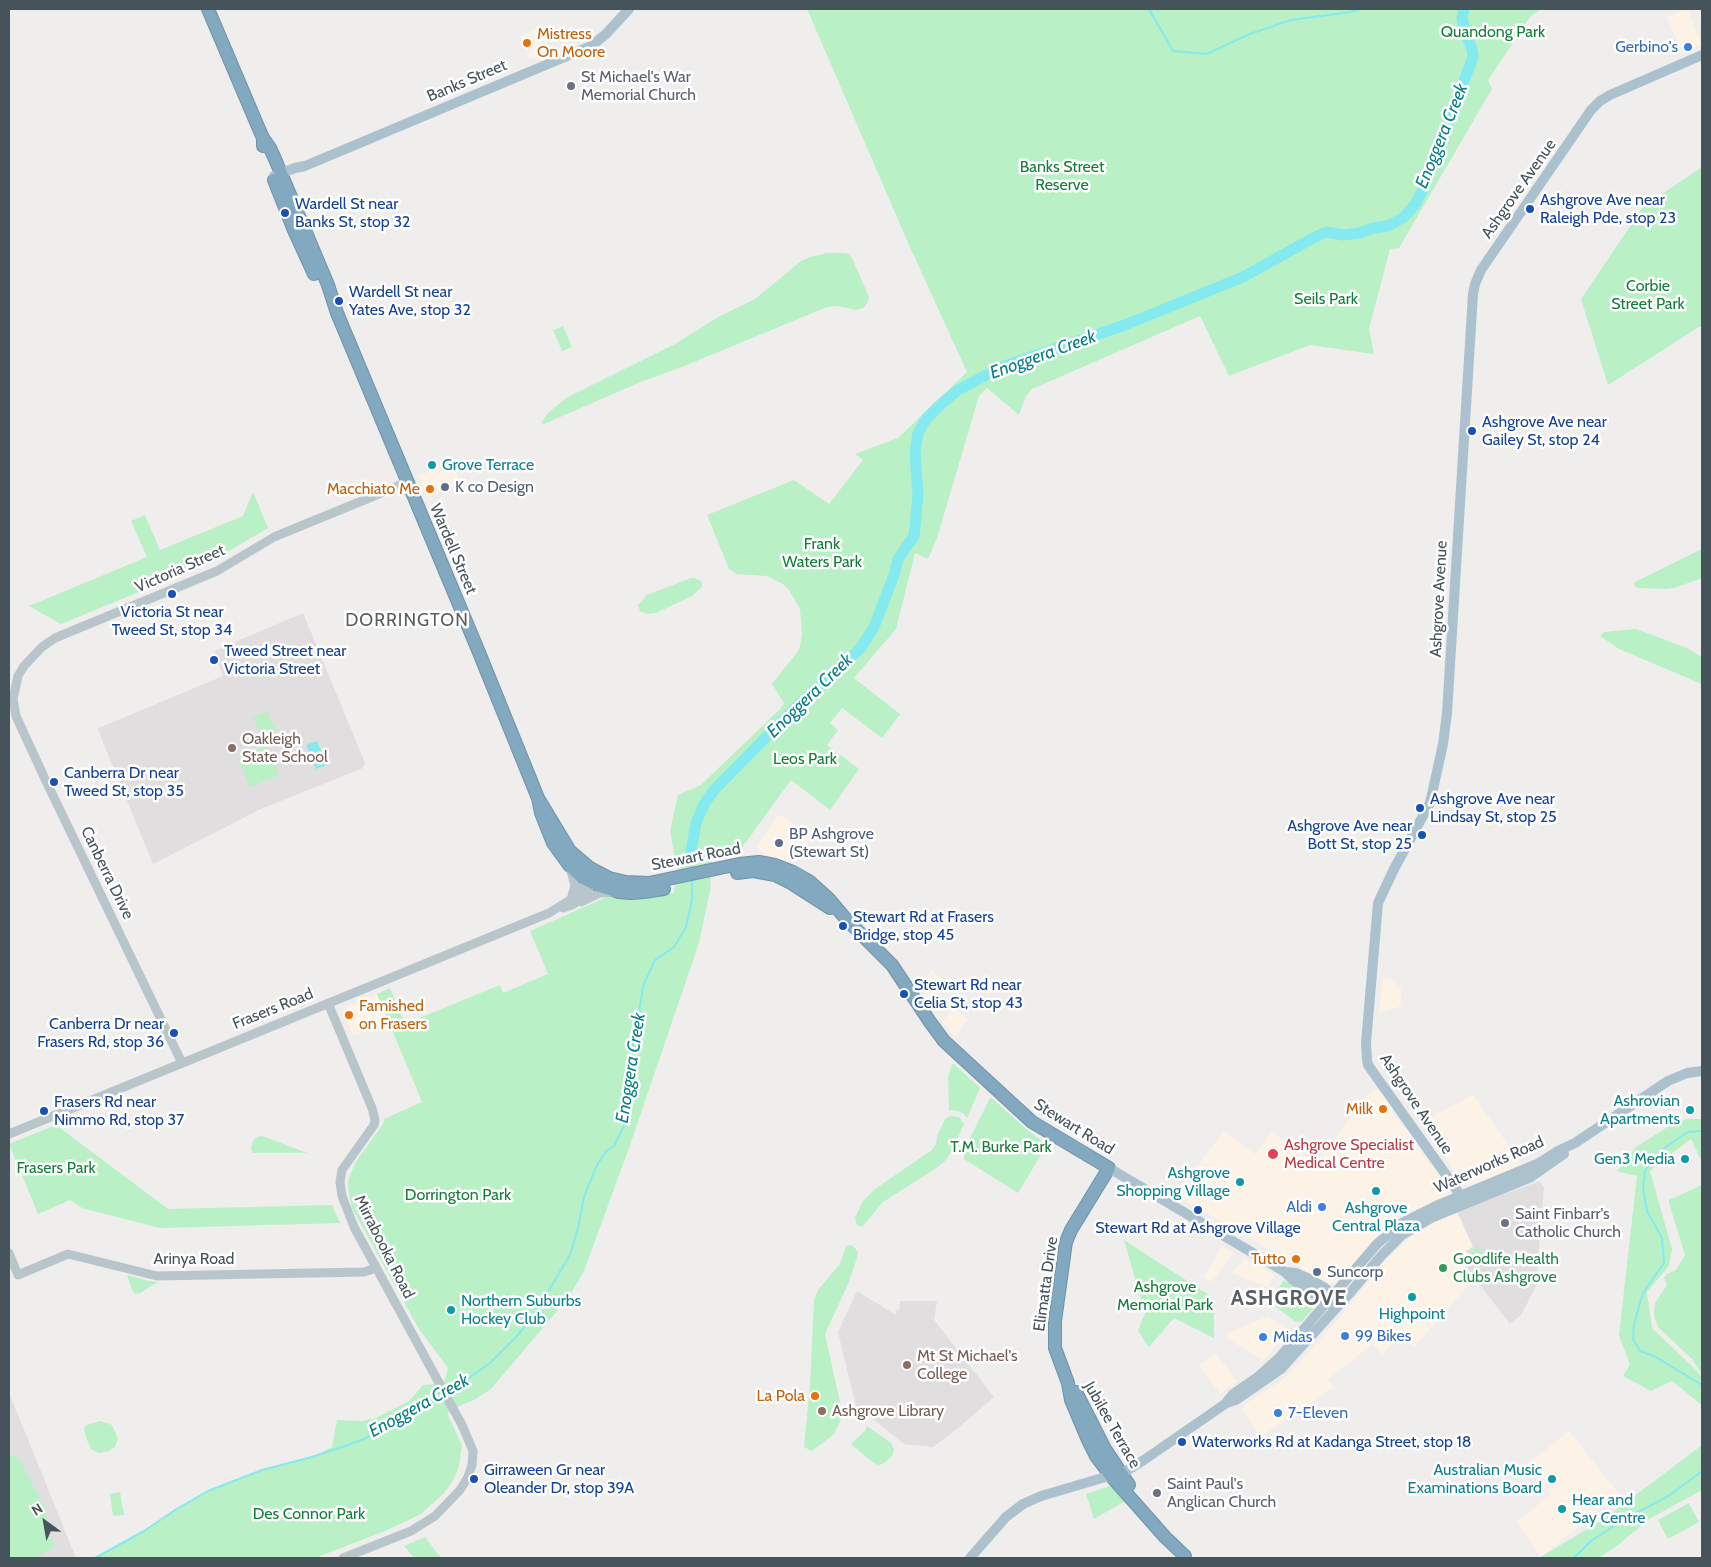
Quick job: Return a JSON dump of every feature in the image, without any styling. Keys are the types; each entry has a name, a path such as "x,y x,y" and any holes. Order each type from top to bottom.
{"highway":[{"name":"Wardell Street","path":"208,9 263,138 270,148 304,252 322,289 337,313 478,650 538,798 541,813 551,839 559,854 569,865 592,879"},
{"name":"Wardell Street","path":"538,798 567,847 583,863 592,879"},
{"name":"Stewart Road","path":"592,879 619,892 641,893 666,884 715,873 753,871 794,877 845,918 886,958 898,972 938,1033 1032,1122 1109,1168"},
{"name":"Stewart Road","path":"592,879 666,884"},
{"name":"Elimatta Drive","path":"1068,1383 1056,1354 1054,1340 1065,1248 1071,1230 1109,1168"},
{"name":"Jubilee Terrace","path":"1068,1383 1078,1396 1116,1475 1170,1533 1186,1557"}],"main road":[{"name":"Banks Street","path":"278,177 591,46 606,34 628,9"},
{"name":"Ashgrove Avenue","path":"1463,1199 1368,1065 1366,1060 1366,1043 1378,903 1430,803 1443,744 1475,284 1481,270 1591,110 1610,95 1702,55"},
{"name":"Waterworks Road","path":"970,1558 1006,1517 1023,1504 1041,1496 1116,1475 1144,1460 1225,1404 1236,1400 1275,1374 1293,1357 1377,1244 1394,1229 1416,1215 1463,1199 1532,1167 1575,1143 1668,1081 1682,1075 1702,1071"},
{"name":"Stewart Road","path":"1109,1168 1285,1272 1296,1273 1305,1277 1335,1302"}],"street":[{"name":"Victoria Street","path":"13,694 18,676 24,666 42,647 55,638 217,571 274,537 408,482"},
{"name":"Canberra Drive","path":"13,694 14,710 32,753 182,1063"},
{"path":"568,905 575,889 574,878 569,865"},
{"name":"Frasers Road","path":"9,1134 568,905 584,897 592,879"},
{"path":"568,905 600,893 619,892"},
{"name":"Mirrabooka Road","path":"328,1003 374,1115 374,1125 342,1170 340,1182 347,1212 468,1436 473,1451 472,1465 468,1477 460,1490 435,1516 425,1524 343,1558"},
{"name":"Arinya Road","path":"9,1253 18,1275 68,1254 157,1276 364,1272 376,1268"}],"shaded area":[{"path":"1687,9 1702,45 1682,53 1667,17"},
{"path":"540,27 551,52 533,59 529,58 520,36"},
{"path":"452,463 461,484 431,496 425,494 418,476"},
{"name":"Oakleigh State School","path":"303,613 365,763 363,768 261,809 153,864 98,730 99,728 223,676 214,651"},
{"path":"779,814 812,835 791,862 772,858 758,850 757,846"},
{"path":"931,970 947,983 931,1005 919,987"},
{"path":"1382,978 1390,979 1401,988 1401,1006 1379,1014"},
{"path":"377,994 388,1022 353,1036 343,1010 344,1008"},
{"path":"953,1007 968,1019 955,1037 942,1022"},
{"path":"1374,1090 1383,1093 1392,1106 1393,1114 1433,1166 1449,1192 1448,1196 1391,1220 1338,1281 1329,1284 1175,1195 1224,1131 1255,1154 1272,1132 1316,1163 1369,1093"},
{"path":"1473,1094 1522,1165 1472,1185 1467,1185 1461,1180 1422,1122"},
{"path":"1540,1181 1544,1187 1536,1286 1521,1315 1510,1324 1460,1259 1469,1255 1466,1251 1473,1247 1457,1211"},
{"path":"1457,1211 1473,1247 1469,1255 1460,1260 1474,1279 1414,1347 1400,1335 1382,1355 1373,1344 1328,1379 1334,1387 1261,1437 1243,1411 1245,1404 1280,1382 1294,1369 1351,1304 1386,1259 1418,1231"},
{"path":"1222,1246 1234,1253 1212,1282 1203,1277"},
{"path":"1245,1259 1275,1275 1267,1287 1231,1273"},
{"name":"Mt St Michael's College","path":"857,1291 896,1315 896,1310 899,1310 900,1301 937,1301 934,1320 994,1397 933,1447 904,1444 857,1406 855,1402 838,1332"},
{"path":"1268,1316 1285,1328 1286,1331 1264,1360 1226,1338 1226,1334"},
{"path":"1216,1353 1237,1382 1220,1394 1199,1365"},
{"path":"9,1393 23,1427 76,1558 9,1558"},
{"path":"1569,1431 1619,1494 1541,1557 1517,1522 1550,1495 1527,1464"}],"green space":[{"path":"807,9 1541,9 1531,16 1488,80 1492,89 1399,248 1390,249 1369,329 1374,354 1310,345 1229,376 1200,316 1032,389 1026,396 1019,415 987,388 979,396 937,538 928,559 915,553 896,629 854,678 900,714 882,738 842,708 830,723 838,730 827,745 859,769 830,810 791,780 741,849 731,856 712,859 710,891 699,943 629,1148 584,1271 569,1297 491,1389 474,1400 447,1413 462,1445 459,1466 454,1479 444,1493 421,1514 385,1531 315,1558 95,1558 144,1531 208,1491 262,1470 312,1457 332,1447 337,1420 362,1421 376,1418 409,1401 423,1385 436,1384 445,1380 448,1368 419,1329 352,1208 349,1194 348,1181 355,1163 383,1124 384,1119 422,1102 377,994 390,988 405,1024 500,985 503,993 548,974 530,931 609,896 635,899 674,893 677,869 670,831 678,795 701,785 780,709 784,703 772,684 799,650 802,635 800,609 789,590 783,584 767,576 736,574 729,569 707,515 794,480 829,504 863,460 855,454 898,438 967,372 909,245"},
{"name":"Corbie Street Park","path":"1702,167 1702,327 1699,327 1608,385 1581,299 1643,207"},
{"path":"827,253 849,254 852,258 869,297 868,302 863,308 856,310 837,306 827,307 677,369 643,381 544,424 541,423 548,413 566,398 675,344 720,316 755,299 801,261"},
{"path":"563,326 572,347 562,351 553,330"},
{"path":"253,492 268,528 205,565 61,624 29,606 147,557 131,521 145,515 160,550 243,516"},
{"path":"1702,549 1702,578 1674,588 1638,588 1634,585 1635,582"},
{"path":"691,578 702,582 702,587 692,596 656,613 647,614 640,611 638,605 647,595"},
{"path":"1636,629 1687,648 1702,657 1702,684 1619,649 1600,636 1604,632"},
{"path":"267,711 278,737 265,743 253,717"},
{"path":"267,745 279,775 250,787 238,758"},
{"path":"952,1064 980,1088 967,1118 963,1113 949,1110 948,1077"},
{"name":"T.M. Burke Park","path":"990,1098 1047,1145 1018,1193 964,1159 965,1148"},
{"path":"950,1116 959,1117 964,1124 946,1160 883,1202 862,1227 857,1225 855,1218 863,1201 875,1189 932,1150 945,1119"},
{"path":"1686,1119 1702,1119 1702,1157 1700,1158 1691,1139 1650,1171 1672,1249 1669,1266 1647,1292 1652,1328 1702,1378 1702,1405 1672,1381 1651,1391 1623,1376 1630,1365 1619,1335 1637,1176 1617,1171 1636,1147 1666,1128"},
{"name":"Frasers Park","path":"56,1125 168,1209 332,1205 340,1223 160,1228 82,1208 70,1200 38,1214 9,1144"},
{"path":"262,1136 307,1153 253,1153 251,1148 253,1141 257,1137"},
{"path":"1702,1185 1702,1375 1692,1359 1658,1327 1654,1315 1655,1303 1667,1285 1664,1278 1667,1274 1676,1270 1685,1255 1669,1200"},
{"name":"Ashgrove Memorial Park","path":"1124,1240 1209,1295 1214,1306 1214,1338 1174,1318 1149,1347 1138,1331 1145,1313"},
{"path":"846,1246 853,1246 858,1252 855,1264 825,1334 841,1407 841,1419 834,1434 812,1451 804,1447 810,1386 814,1300 818,1290 840,1264"},
{"path":"1478,1247 1489,1262 1481,1267 1470,1253"},
{"path":"127,1275 158,1282 136,1294 132,1290"},
{"path":"1284,1280 1312,1298 1314,1302 1313,1309 1301,1322 1296,1322 1276,1307 1274,1296"},
{"path":"100,1421 112,1425 118,1439 115,1447 109,1451 99,1453 91,1449 84,1428 86,1425"},
{"path":"867,1426 891,1443 894,1449 893,1455 883,1464 878,1465 871,1461 851,1444 864,1432"},
{"path":"1702,1445 1702,1490 1649,1519 1617,1546 1598,1558 1539,1558 1604,1519"},
{"path":"9,1454 19,1458 45,1509 49,1536 55,1547 35,1558 9,1558"},
{"path":"1110,1486 1125,1501 1094,1519 1086,1494"},
{"path":"120,1492 124,1515 113,1516 110,1494"},
{"path":"1689,1503 1699,1522 1668,1539 1658,1520"},
{"path":"425,1537 441,1558 414,1558 404,1546"}],"water":[{"path":"317,741 327,765 316,769 306,745"}],"waterway":[{"path":"1149,9 1173,51 1207,54 1247,35 1291,20 1360,9"},
{"name":"Enoggera Creek","path":"690,857 696,823 704,804 714,790 797,706 860,649 874,627 894,575 898,559 914,536 918,495 915,452 918,433 926,419 958,390 1002,367 1125,325 1243,277 1326,232 1343,235 1360,233 1373,228 1388,226 1404,217 1416,203 1424,187 1473,57 1462,18 1464,9"},
{"name":"Enoggera Creek","path":"690,857 691,869"},
{"name":"Enoggera Creek","path":"448,1393 490,1363 517,1336 534,1315 570,1255 584,1197 596,1167 606,1151 614,1146 625,1124 633,1045 632,1032 638,1020 643,986 655,960 674,947 686,927 692,900 692,879"},
{"path":"1702,1131 1688,1132 1667,1146 1652,1160 1645,1171 1643,1188 1647,1211 1662,1238 1664,1263 1643,1293 1634,1324 1633,1339 1640,1351 1656,1357 1702,1385"},
{"name":"Enoggera Creek","path":"95,1558 144,1531 208,1491 262,1470 312,1457 381,1432 442,1397"},
{"path":"1574,1558 1591,1541 1620,1522 1670,1495 1702,1471"}],"place":[{"name":"Mistress On Moore","path":"527,43"},
{"name":"Gerbino's","path":"1688,47"},
{"name":"St Michael's War Memorial Church","path":"571,86"},
{"name":"Ashgrove Ave near Raleigh Pde, stop 23","path":"1530,209"},
{"name":"Wardell St near Banks St, stop 32","path":"285,213"},
{"name":"Wardell St near Yates Ave, stop 32","path":"339,301"},
{"name":"Ashgrove Ave near Gailey St, stop 24","path":"1472,431"},
{"name":"Grove Terrace","path":"432,465"},
{"name":"K co Design","path":"445,487"},
{"name":"Macchiato Me","path":"430,489"},
{"name":"Victoria St near Tweed St, stop 34","path":"172,594"},
{"name":"Tweed Street near Victoria Street","path":"214,660"},
{"name":"Oakleigh State School","path":"232,748"},
{"name":"Canberra Dr near Tweed St, stop 35","path":"54,782"},
{"name":"Ashgrove Ave near Lindsay St, stop 25","path":"1420,808"},
{"name":"Ashgrove Ave near Bott St, stop 25","path":"1422,835"},
{"name":"BP Ashgrove (Stewart St)","path":"779,843"},
{"name":"Stewart Rd at Frasers Bridge, stop 45","path":"843,926"},
{"name":"Stewart Rd near Celia St, stop 43","path":"904,994"},
{"name":"Famished on Frasers","path":"349,1015"},
{"name":"Canberra Dr near Frasers Rd, stop 36","path":"174,1033"},
{"name":"Milk","path":"1383,1109"},
{"name":"Ashrovian Apartments","path":"1690,1110"},
{"name":"Frasers Rd near Nimmo Rd, stop 37","path":"44,1111"},
{"name":"Ashgrove Specialist Medical Centre","path":"1273,1154"},
{"name":"Gen3 Media","path":"1685,1159"},
{"name":"Ashgrove Shopping Village","path":"1240,1182"},
{"name":"Ashgrove Central Plaza","path":"1376,1191"},
{"name":"Aldi","path":"1322,1207"},
{"name":"Stewart Rd at Ashgrove Village","path":"1198,1210"},
{"name":"Saint Finbarr's Catholic Church","path":"1505,1223"},
{"name":"Tutto","path":"1296,1259"},
{"name":"Goodlife Health Clubs Ashgrove","path":"1443,1268"},
{"name":"Suncorp","path":"1317,1272"},
{"name":"Highpoint","path":"1412,1297"},
{"name":"Northern Suburbs Hockey Club","path":"451,1310"},
{"name":"99 Bikes","path":"1345,1336"},
{"name":"Midas","path":"1263,1337"},
{"name":"Mt St Michael's College","path":"907,1365"},
{"name":"La Pola","path":"815,1396"},
{"name":"Ashgrove Library","path":"822,1411"},
{"name":"7-Eleven","path":"1278,1413"},
{"name":"Waterworks Rd at Kadanga Street, stop 18","path":"1182,1442"},
{"name":"Girraween Gr near Oleander Dr, stop 39A","path":"474,1479"},
{"name":"Australian Music Examinations Board","path":"1552,1479"},
{"name":"Saint Paul's Anglican Church","path":"1157,1493"},
{"name":"Hear and Say Centre","path":"1562,1509"}],"district":[{"name":"DORRINGTON","path":"407,621"},
{"name":"ASHGROVE","path":"1289,1299"}],"park label":[{"name":"Quandong Park","path":"1493,32"},
{"name":"Banks Street Reserve","path":"1062,176"},
{"name":"Seils Park","path":"1326,299"},
{"name":"Frank Waters Park","path":"822,553"},
{"name":"Leos Park","path":"805,759"},
{"name":"Dorrington Park","path":"458,1195"},
{"name":"Des Connor Park","path":"309,1514"}]}
